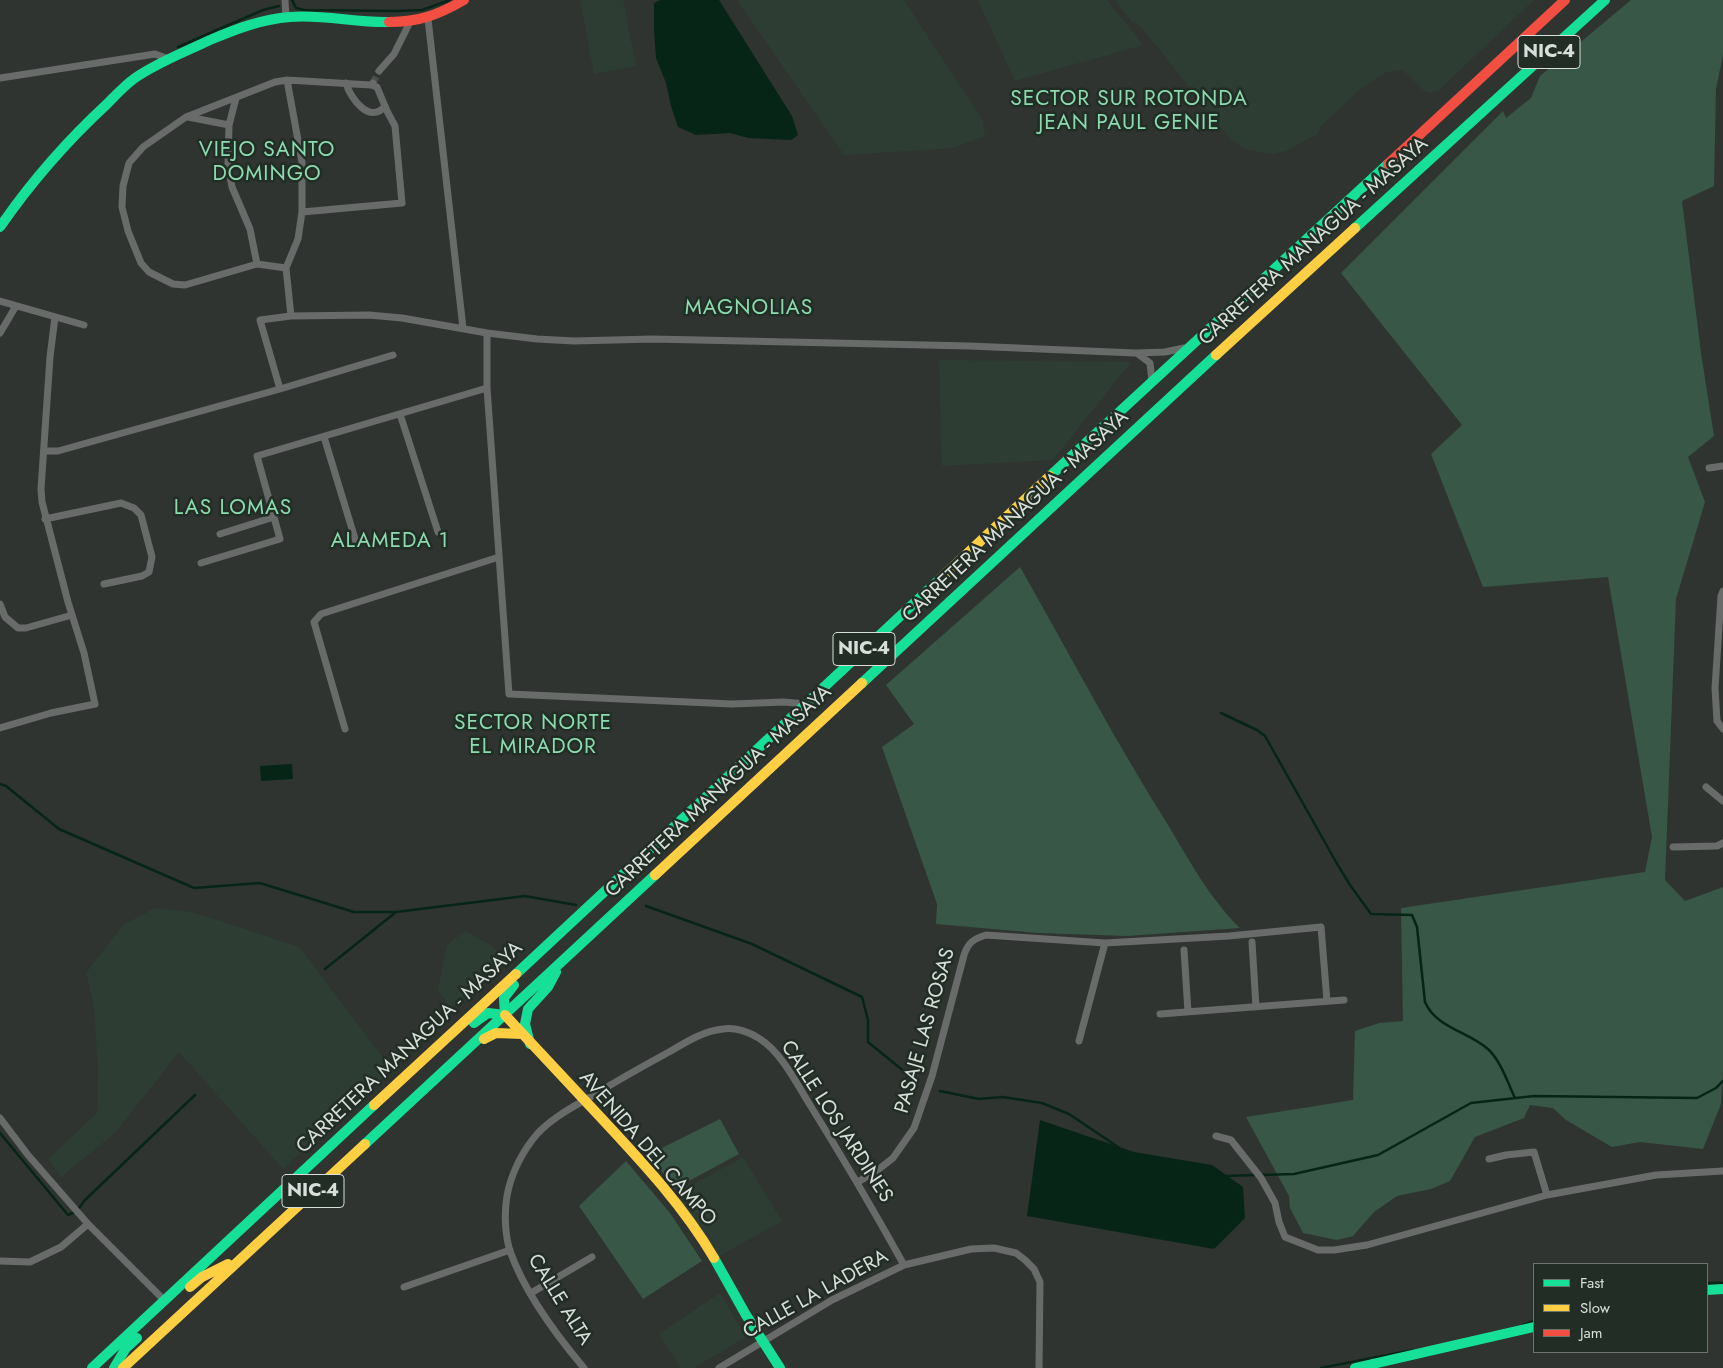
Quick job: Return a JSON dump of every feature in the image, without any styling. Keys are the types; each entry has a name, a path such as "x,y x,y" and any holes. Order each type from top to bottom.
{"main road":[{"path":"0,227 19,199 86,123 134,79 169,59 243,26 264,20 305,16 381,22 410,22 428,19 456,6 464,0"},
{"name":"CARRETERA MANAGUA - MASAYA","path":"92,1368 1565,0"},
{"name":"CARRETERA MANAGUA - MASAYA","path":"122,1368 1272,303 1606,0"},
{"path":"422,1061 444,1049 487,1012 493,1011 504,1015 502,1002 506,993 554,949 562,930"},
{"path":"530,1044 525,1024 528,1009 548,987 560,964"},
{"name":"AVENIDA DEL CAMPO","path":"504,1015 630,1149 677,1203 703,1240 780,1368"},
{"path":"475,1043 496,1033 522,1034"},
{"path":"114,1368 126,1348 159,1315 165,1301 175,1300 202,1277 239,1260"},
{"path":"1708,1290 1723,1289"},
{"path":"1355,1368 1533,1328"}],"street":[{"path":"285,0 286,17"},
{"path":"428,19 463,328"},
{"path":"379,71 394,54 410,22"},
{"path":"0,78 155,54 169,59"},
{"path":"287,80 302,162 302,212 298,239 286,268 291,316"},
{"path":"286,268 256,264 185,285 173,284 150,272 141,264 128,231 122,207 123,186 129,164 143,147 186,117 275,82 287,80 372,84 377,87 396,126 402,203 302,212"},
{"path":"346,83 354,101 365,109 374,112 385,106"},
{"path":"236,98 229,125 228,165 232,187 250,229 256,264"},
{"path":"186,117 229,125"},
{"path":"0,301 84,325"},
{"path":"0,332 16,306"},
{"path":"280,389 260,320 291,316 369,315 487,333 574,341 652,340 970,346 1135,353 1165,352 1182,349 1194,344"},
{"path":"0,728 95,704 88,670 45,519 41,489 50,357 55,317"},
{"path":"487,333 487,388 509,694 723,703 784,702 805,704"},
{"path":"1135,353 1150,363 1152,383"},
{"path":"44,451 58,451 394,355"},
{"path":"201,563 280,539 257,456 487,388"},
{"path":"400,414 438,532"},
{"path":"324,437 356,542"},
{"path":"1709,468 1723,466"},
{"path":"45,519 121,503 134,508 141,515 152,557 149,572 142,576 104,584"},
{"path":"220,534 274,517"},
{"path":"346,729 314,622 321,614 499,558"},
{"path":"1723,591 1715,688 1717,721 1723,729"},
{"path":"0,604 6,617 18,628 26,628 72,615"},
{"path":"1706,786 1723,801"},
{"path":"1672,847 1717,846 1723,843"},
{"path":"1079,1040 1105,943 1220,937 1321,928 1327,1001"},
{"name":"PASAJE LAS ROSAS","path":"858,1182 879,1170 893,1158 914,1128 932,1076 966,947 974,938 986,935 1105,943"},
{"path":"1252,942 1256,1007"},
{"path":"1184,950 1188,1012"},
{"path":"1160,1014 1344,1000"},
{"name":"CALLE LOS JARDINES","path":"585,1101 702,1034 724,1029 739,1029 760,1039 770,1047 785,1066 858,1182 904,1265"},
{"name":"CALLE ALTA","path":"584,1368 549,1322 520,1273 510,1250 506,1217 507,1196 514,1171 524,1152 539,1133 556,1118 585,1101"},
{"path":"0,1118 28,1155 88,1224 165,1301"},
{"path":"1216,1136 1231,1140 1261,1178 1275,1203 1279,1222 1285,1237 1318,1250 1368,1246 1547,1196 1656,1175 1723,1171"},
{"path":"1489,1159 1534,1152 1547,1196"},
{"path":"0,1261 30,1262 61,1247 88,1224"},
{"name":"CALLE LA LADERA","path":"719,1368 832,1300 904,1265 970,1249 994,1248 1016,1253 1026,1260 1034,1269 1041,1285 1040,1368"},
{"path":"404,1287 510,1250"},
{"path":"531,1293 592,1257"}],"shaded area":[{"path":"580,0 623,0 636,66 594,74"},
{"path":"660,0 719,0 792,116 798,135 791,140 748,138 730,133 696,135 678,127 666,83 656,58 654,3"},
{"path":"737,0 904,0 983,121 985,136 953,148 844,155"},
{"path":"978,0 1107,0 1143,45 1015,81"},
{"path":"1115,0 1534,0 1438,91 1429,93 1424,91 1405,72 1400,70 1388,72 1356,93 1321,126 1317,134 1286,151 1272,154 1245,149 1230,139 1139,25 1132,22"},
{"path":"1631,0 1723,0 1723,55 1716,89 1714,186 1682,201 1701,353 1714,436 1688,457 1705,502 1676,599 1665,880 1685,901 1723,887 1723,1071 1721,1104 1703,1149 1640,1142 1612,1147 1566,1120 1553,1108 1530,1105 1524,1118 1475,1137 1450,1181 1431,1189 1397,1196 1374,1212 1353,1236 1337,1240 1303,1233 1290,1208 1289,1196 1246,1117 1353,1100 1355,1031 1379,1023 1403,1021 1401,908 1645,872 1652,837 1608,577 1483,587 1431,454 1462,425 1341,273 1503,111 1506,118 1531,98 1540,76"},
{"path":"939,360 1131,362 1053,460 942,466"},
{"path":"1020,567 1148,793 1210,892 1240,928 1127,936 1038,933 936,924 937,904 882,747 914,724 886,685"},
{"path":"292,764 293,779 261,781 260,766"},
{"path":"155,908 192,912 299,947 392,1069 283,1169 179,1052 115,1133 61,1177 48,1159 97,1113 98,1070 94,1006 86,973 123,925"},
{"path":"465,931 492,946 504,958 451,1008 438,990 447,945"},
{"path":"720,1119 739,1154 674,1189 650,1154"},
{"path":"1040,1120 1134,1152 1212,1165 1243,1187 1245,1218 1214,1249 1027,1216"},
{"path":"743,1157 782,1221 719,1256 676,1194"},
{"path":"626,1161 670,1213 702,1261 643,1299 579,1206"},
{"path":"720,1293 746,1337 694,1368 681,1368 659,1334"}],"waterway":[{"path":"292,0 296,8 304,10 396,11 422,10 450,0"},
{"path":"178,47 263,10 279,6"},
{"path":"1221,713 1257,730 1265,736 1336,862 1371,914 1412,915 1417,927 1425,1002 1430,1011 1445,1024 1489,1050 1501,1067 1515,1098"},
{"path":"0,784 6,786 59,829 194,888 260,883 354,912 396,912"},
{"path":"325,969 396,912 525,896 576,905"},
{"path":"646,906 752,944 862,997 868,1020 868,1042 916,1081"},
{"path":"1261,1175 1294,1174 1378,1155 1471,1103 1534,1096 1697,1098 1716,1088 1723,1081"},
{"path":"940,1091 979,1099 1002,1097 1042,1103 1069,1114 1118,1147"},
{"path":"0,1133 68,1215 77,1211 85,1200 195,1095"},
{"path":"1226,1176 1255,1175"},
{"path":"1708,1283 1723,1283"},
{"path":"1523,1325 1533,1321"},
{"path":"1321,1368 1413,1350"}],"tunnel":[{"path":"373,83 379,71"}],"traffic: fast":[{"path":"1355,228 1605,0"},
{"path":"0,227 50,162 78,132 128,84 153,67 220,36 269,20 302,16 389,22"},
{"path":"1050,476 1388,164"},
{"path":"862,683 1216,355"},
{"path":"516,974 940,579"},
{"path":"365,1144 655,875"},
{"path":"530,1044 525,1024 528,1009 548,987 556,972"},
{"path":"505,1015 504,998 514,985"},
{"path":"474,1023 488,1013 505,1015"},
{"path":"92,1368 374,1105"},
{"path":"714,1258 746,1315 780,1368"},
{"path":"1708,1290 1723,1289"},
{"path":"1355,1368 1533,1327"},
{"path":"114,1368 126,1348 137,1338"}],"traffic: slow":[{"path":"1216,355 1355,228"},
{"path":"940,579 1050,476"},
{"path":"655,875 862,683"},
{"path":"374,1105 516,974"},
{"path":"505,1015 648,1170 690,1221 714,1258"},
{"path":"484,1039 496,1033 522,1034"},
{"path":"123,1368 365,1144"},
{"path":"190,1287 202,1277 228,1264"}],"traffic: jam":[{"path":"389,22 410,21 428,17 464,0"},
{"path":"1388,164 1565,0"}],"district":[{"name":"SECTOR SUR ROTONDA JEAN PAUL GENIE","path":"1129,112"},
{"name":"VIEJO SANTO DOMINGO","path":"267,163"},
{"name":"MAGNOLIAS","path":"749,309"},
{"name":"LAS LOMAS","path":"233,509"},
{"name":"ALAMEDA 1","path":"390,542"},
{"name":"SECTOR NORTE EL MIRADOR","path":"533,736"}]}
